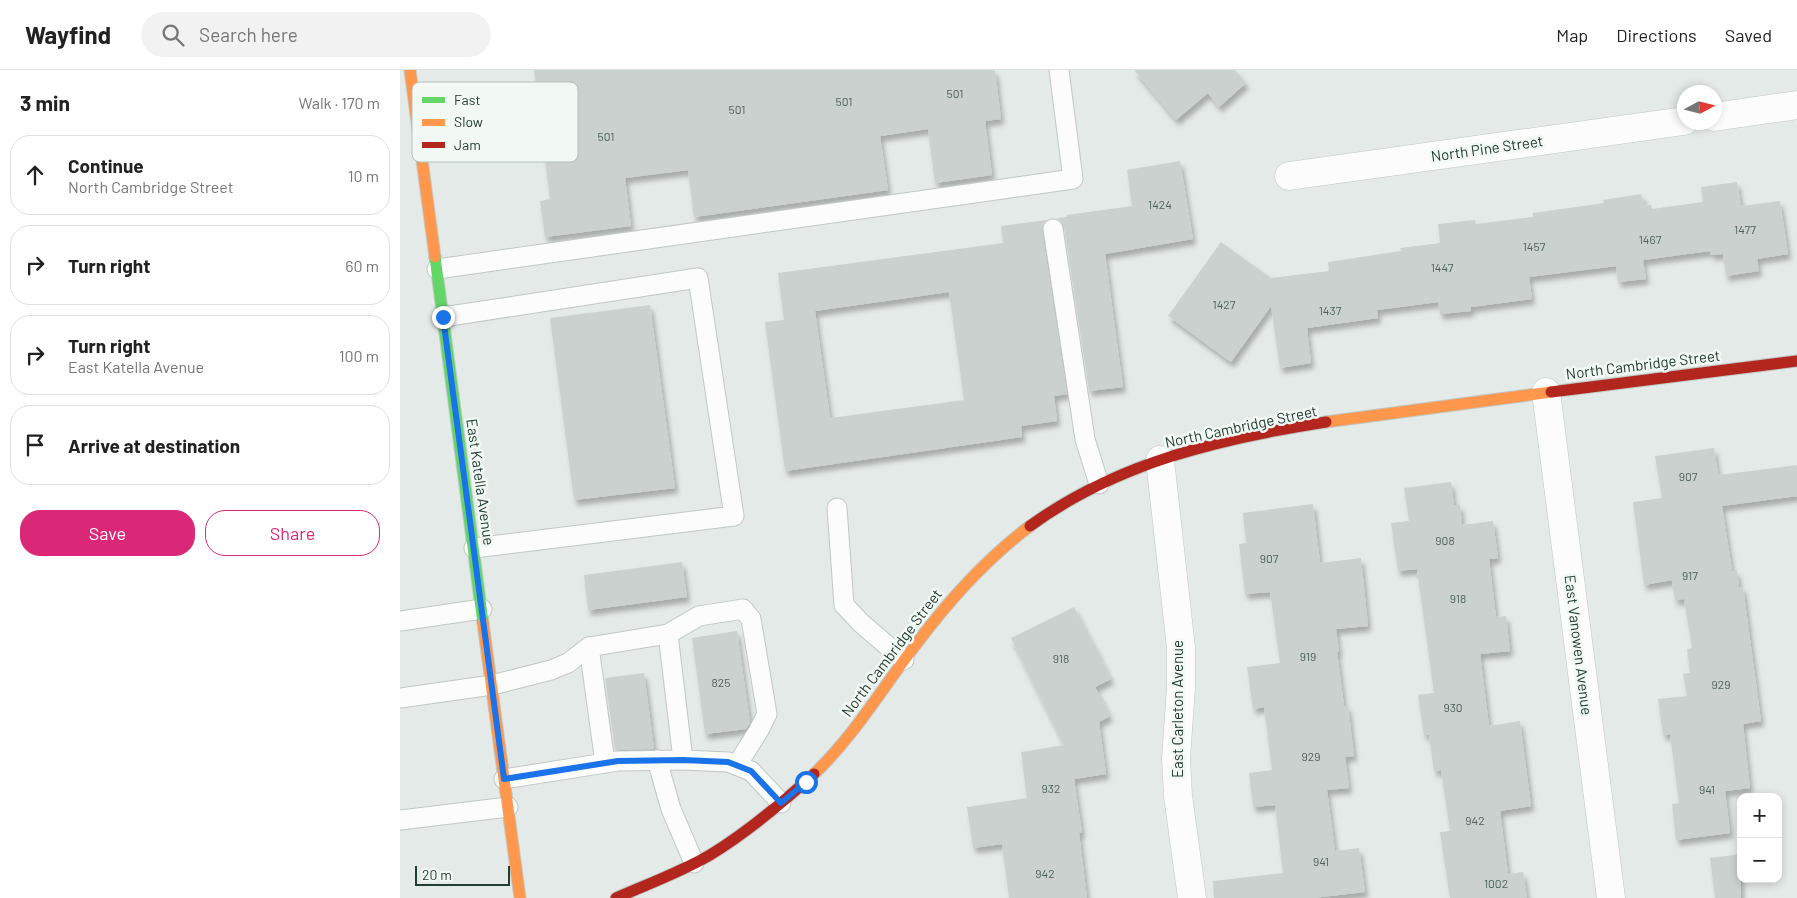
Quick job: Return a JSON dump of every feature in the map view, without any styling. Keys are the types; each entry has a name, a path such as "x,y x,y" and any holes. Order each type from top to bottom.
{"street":[{"name":"East Katella Avenue","path":"407,71 412,104"},
{"path":"1722,115 1797,105"},
{"name":"North Pine Street","path":"1289,176 1677,122"},
{"name":"East Katella Avenue","path":"421,162 437,269 520,898"},
{"name":"North Cambridge Street","path":"616,898 694,863 747,830 781,803 838,749 939,612 965,583 1002,548 1035,523 1099,484 1160,460 1231,441 1317,425 1546,392 1797,361"},
{"name":"East Vanowen Avenue","path":"1546,392 1611,898"},
{"name":"East Carleton Avenue","path":"1160,460 1180,648 1181,687 1176,759 1178,796 1192,898"}],"lane":[{"path":"437,269 1073,180 1059,70"},
{"path":"1053,229 1085,439 1099,484"},
{"path":"443,317 698,278 734,516 474,548"},
{"path":"837,508 844,605 861,623 904,660"},
{"path":"400,621 482,609"},
{"path":"400,698 492,685 551,670 568,663 590,648 668,634 699,616 743,609 751,619 767,714 737,765"},
{"path":"668,634 683,760"},
{"path":"590,648 605,763"},
{"path":"657,760 672,809 694,863"},
{"path":"504,779 605,763 657,760 728,762 751,771 781,803"},
{"path":"400,820 508,807"}],"building":[{"path":"534,70 995,70 1001,119 985,121 992,175 935,183 928,129 880,136 888,190 694,217 688,170 625,178 631,226 545,237 540,201 550,199 545,162 578,162 578,82 535,82"},
{"path":"1134,70 1235,70 1246,83 1219,107 1208,93 1176,120"},
{"path":"1180,161 1193,239 1105,254 1123,387 1089,391 1064,227 1057,218 1132,206 1127,170"},
{"path":"1737,182 1741,206 1780,201 1788,254 1757,259 1759,271 1726,276 1723,254 1711,255 1710,251 1643,260 1646,279 1618,282 1616,266 1529,277 1532,299 1471,307 1471,311 1440,314 1438,302 1377,310 1378,318 1307,328 1311,363 1280,368 1271,306 1231,362 1168,316 1221,242 1271,278 1329,271 1328,262 1401,251 1400,248 1440,243 1438,224 1475,220 1476,224 1533,217 1533,213 1604,203 1603,200 1641,194 1645,206 1651,205 1652,209 1703,202 1701,187"},
{"path":"1047,220 1043,224 1042,231 1067,394 1054,396 1057,421 1021,426 1022,437 785,471 765,322 784,320 778,273 1003,243 1001,226","holes":["949,292 964,400 830,418 815,311"]},
{"path":"650,305 675,488 574,500 550,318"},
{"path":"1714,448 1718,475 1797,465 1797,496 1722,506 1732,571 1737,571 1739,587 1743,587 1761,721 1743,724 1750,788 1725,791 1730,833 1676,840 1672,804 1679,803 1670,734 1663,735 1658,699 1687,696 1683,674 1690,673 1687,649 1692,648 1684,599 1675,600 1672,580 1644,585 1633,502 1662,498 1655,456"},
{"path":"1451,482 1454,505 1460,505 1462,525 1493,521 1498,558 1489,559 1496,617 1506,616 1510,651 1480,654 1489,726 1520,721 1531,806 1500,811 1508,874 1523,872 1527,898 1450,898 1440,832 1450,831 1441,770 1434,771 1429,735 1424,735 1418,695 1434,693 1417,569 1398,571 1391,523 1409,521 1404,488"},
{"path":"1313,504 1320,563 1361,558 1368,626 1336,629 1344,706 1348,706 1354,756 1345,757 1349,788 1327,790 1335,851 1359,848 1365,892 1313,898 1214,898 1213,881 1283,873 1275,805 1253,807 1249,773 1272,770 1264,707 1253,709 1247,667 1280,663 1270,592 1245,594 1239,544 1246,543 1243,513"},
{"path":"682,562 687,597 588,610 584,575"},
{"path":"1074,607 1111,679 1095,687 1110,716 1099,722 1106,774 1074,779 1082,833 1079,833 1087,898 1009,898 1002,844 973,848 967,807 1027,798 1021,752 1064,745 1011,638"},
{"path":"737,631 750,723 746,729 705,734 692,638"},
{"path":"644,673 654,749 615,750 605,678"},
{"path":"1737,855 1737,883 1741,883 1741,898 1715,898 1710,858"}],"traffic: fast":[{"path":"435,257 483,623"}],"traffic: slow":[{"path":"410,70 412,85"},
{"path":"422,162 435,257"},
{"path":"1326,422 1551,392"},
{"path":"814,774 842,744 942,611 998,552 1030,526"},
{"path":"483,623 520,898"}],"traffic: jam":[{"path":"1551,392 1797,361"},
{"path":"1030,526 1063,504 1098,485 1171,456 1248,436 1326,422"},
{"path":"616,898 710,855 764,817 814,774"}],"route":[{"path":"443,317 504,779 618,761 683,760 728,762 751,771 781,803 806,782"}]}
